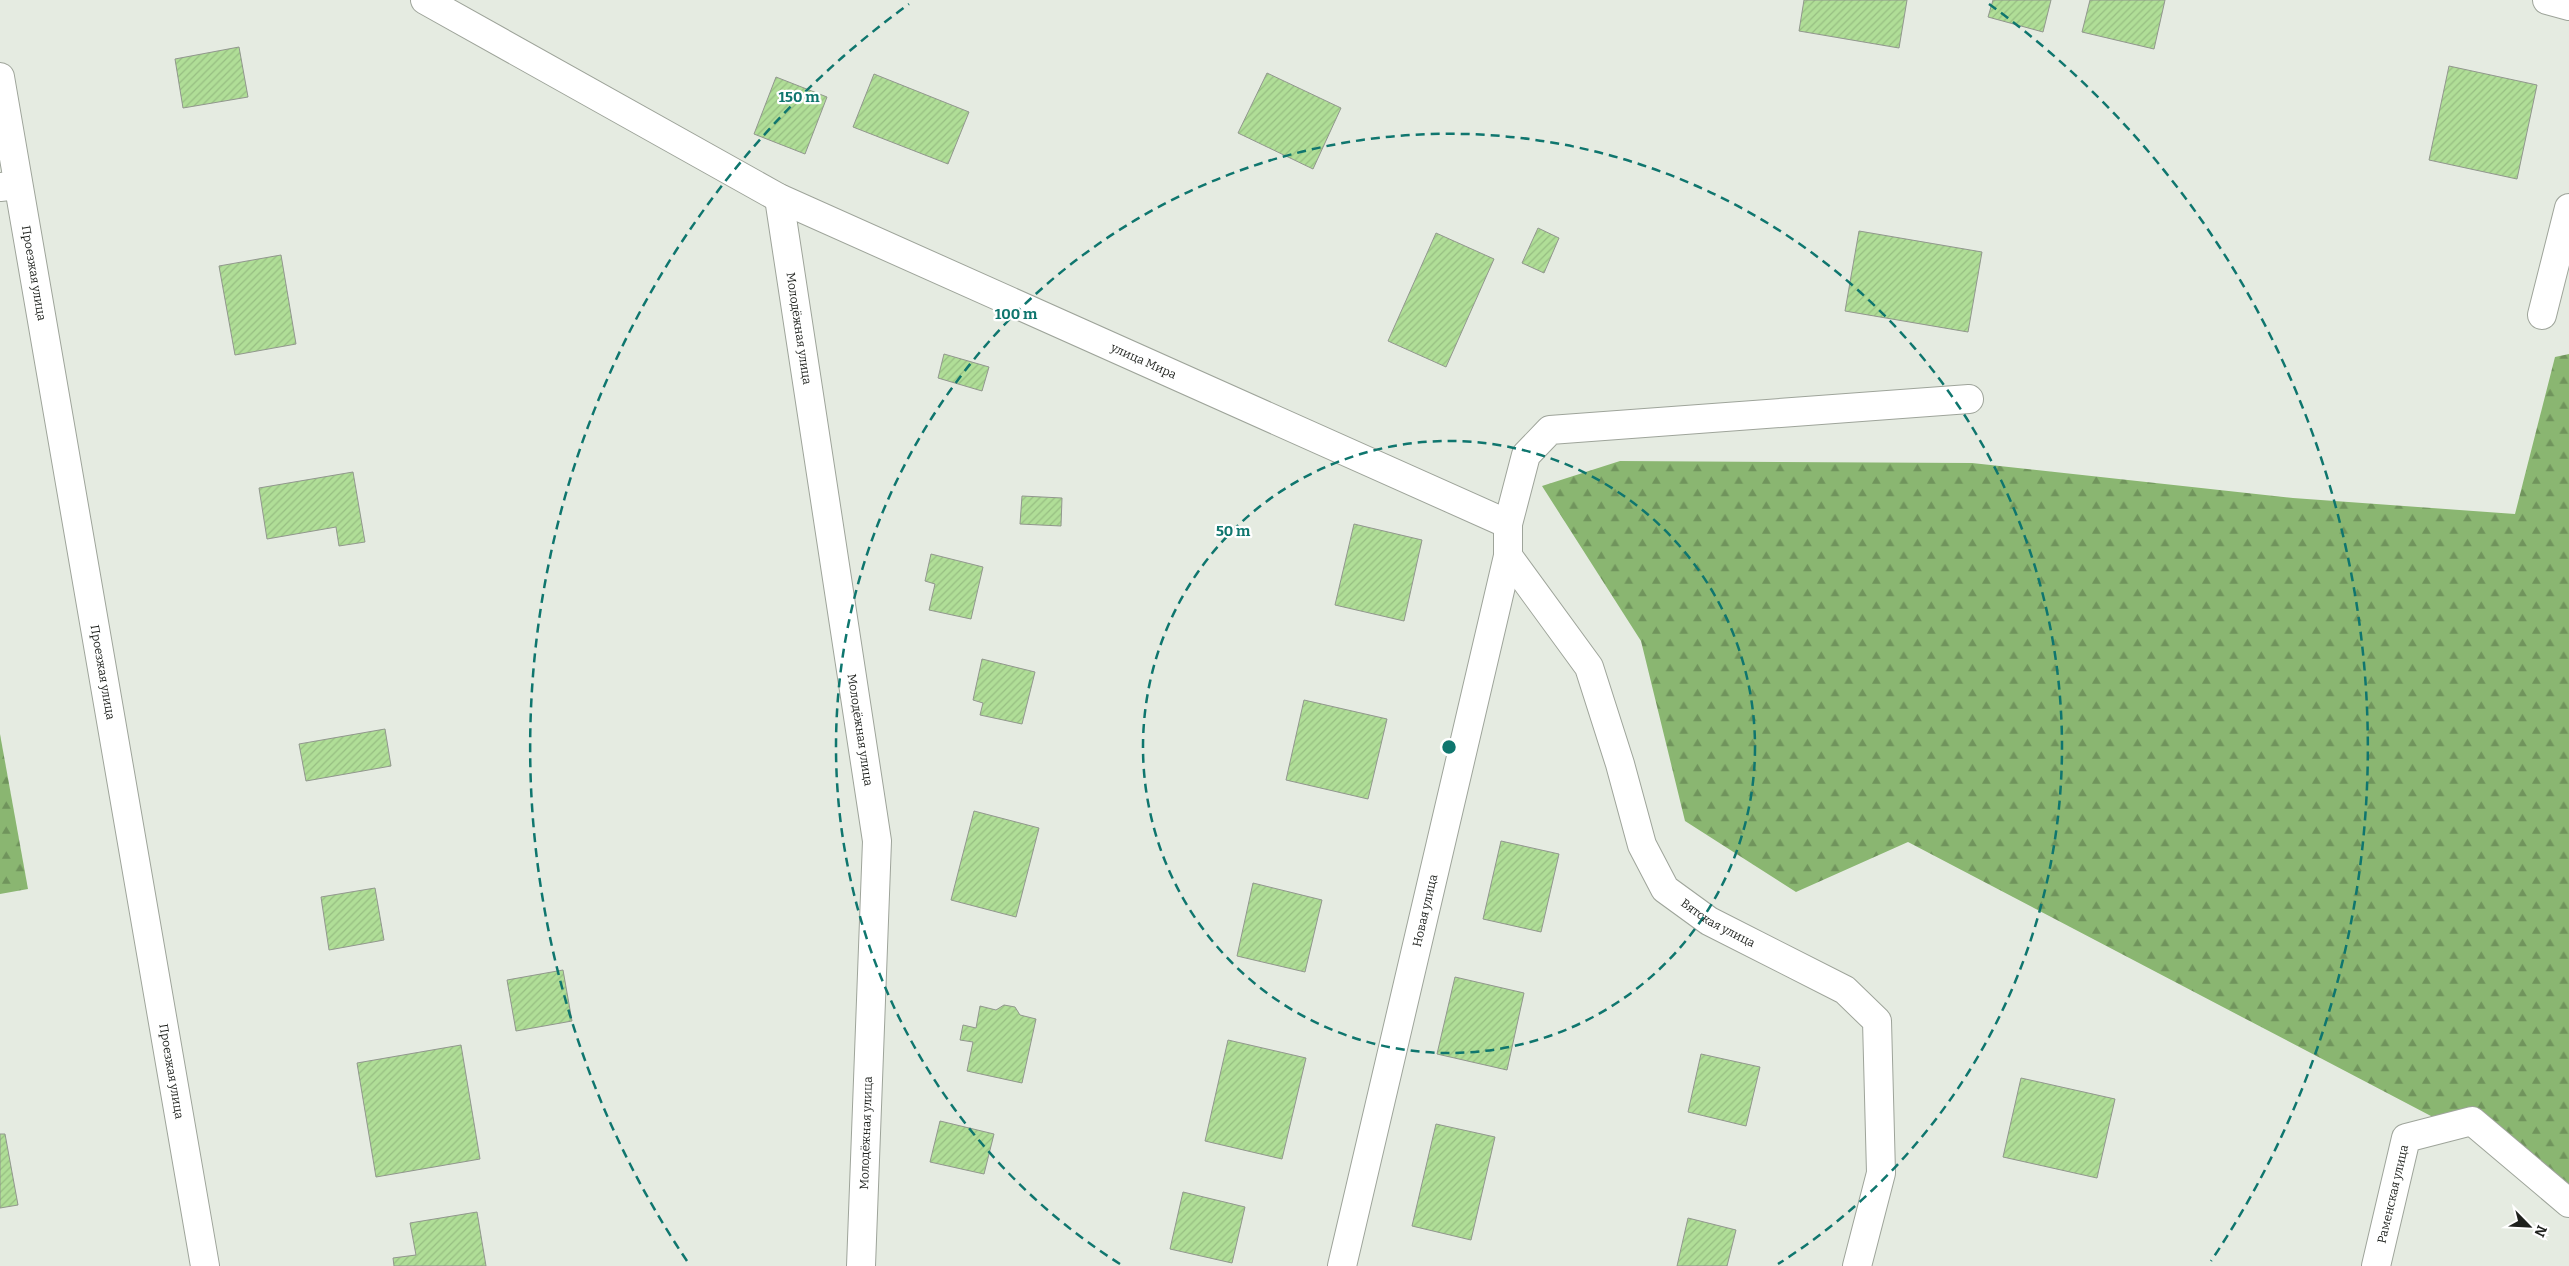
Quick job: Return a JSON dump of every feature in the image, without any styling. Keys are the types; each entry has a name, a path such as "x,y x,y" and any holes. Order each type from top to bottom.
{"street":[{"name":"улица Мира","path":"425,0 779,198 1508,524"},
{"path":"2547,0 2569,6"},
{"name":"Проезжая улица","path":"0,77 9,186 205,1266"},
{"name":"Молодёжная улица","path":"779,198 877,841 861,1266"},
{"path":"2542,315 2569,208"},
{"name":"Новая улица","path":"1342,1266 1508,556 1508,524 1526,455 1550,430 1969,399"},
{"name":"Вятская улица","path":"1508,556 1589,667 1620,764 1642,845 1665,889 1709,921 1845,990 1877,1021 1881,1173 1857,1266"},
{"name":"Раменская улица","path":"2376,1266 2406,1138 2472,1121 2569,1203"}],"green space":[{"path":"2569,354 2569,1199 2492,1148 1908,842 1796,892 1685,821 1641,641 1542,486 1620,461 1972,463 2293,498 2515,514 2555,357"},
{"path":"0,734 28,889 0,894"}],"building":[{"path":"1804,0 1907,0 1899,48 1799,31"},
{"path":"1993,0 2051,0 2043,32 1988,17"},
{"path":"2090,0 2165,0 2154,49 2082,32"},
{"path":"239,47 248,97 183,108 175,59"},
{"path":"2449,66 2537,85 2517,179 2429,160"},
{"path":"1267,73 1341,108 1313,169 1238,133"},
{"path":"874,74 969,112 948,164 853,127"},
{"path":"776,77 827,97 805,154 754,134"},
{"path":"1538,228 1559,238 1544,273 1522,263"},
{"path":"1859,231 1982,252 1968,332 1845,311"},
{"path":"1436,233 1494,259 1446,367 1388,341"},
{"path":"281,255 296,344 235,355 219,266"},
{"path":"944,354 989,367 982,391 938,378"},
{"path":"353,472 365,542 339,546 336,527 267,539 259,488"},
{"path":"1022,496 1062,498 1061,526 1020,524"},
{"path":"1354,524 1422,540 1404,621 1335,605"},
{"path":"931,554 983,567 971,619 929,610 935,584 925,581"},
{"path":"982,659 1035,672 1022,724 980,715 983,703 973,700"},
{"path":"1304,700 1387,719 1368,799 1286,780"},
{"path":"385,729 391,766 306,781 299,744"},
{"path":"974,811 1039,828 1016,917 951,900"},
{"path":"1501,841 1559,854 1541,932 1483,919"},
{"path":"1253,883 1322,900 1305,972 1237,956"},
{"path":"375,888 384,940 329,950 321,897"},
{"path":"563,970 572,1021 516,1031 507,980"},
{"path":"1455,977 1524,993 1507,1070 1437,1054"},
{"path":"1004,1005 1015,1007 1020,1015 1036,1019 1022,1083 967,1071 973,1042 960,1040 963,1025 976,1028 980,1006 996,1010"},
{"path":"1228,1040 1306,1058 1282,1159 1205,1141"},
{"path":"461,1045 480,1159 376,1177 357,1063"},
{"path":"1701,1054 1760,1067 1746,1126 1688,1112"},
{"path":"2021,1078 2115,1099 2097,1178 2003,1157"},
{"path":"940,1121 994,1134 984,1174 930,1162"},
{"path":"1436,1124 1495,1137 1471,1240 1412,1226"},
{"path":"0,1134 5,1134 18,1205 0,1208"},
{"path":"1183,1192 1245,1207 1232,1263 1170,1249"},
{"path":"477,1212 486,1266 394,1266 393,1258 416,1255 410,1223"},
{"path":"1688,1218 1736,1230 1727,1266 1677,1266"}]}
